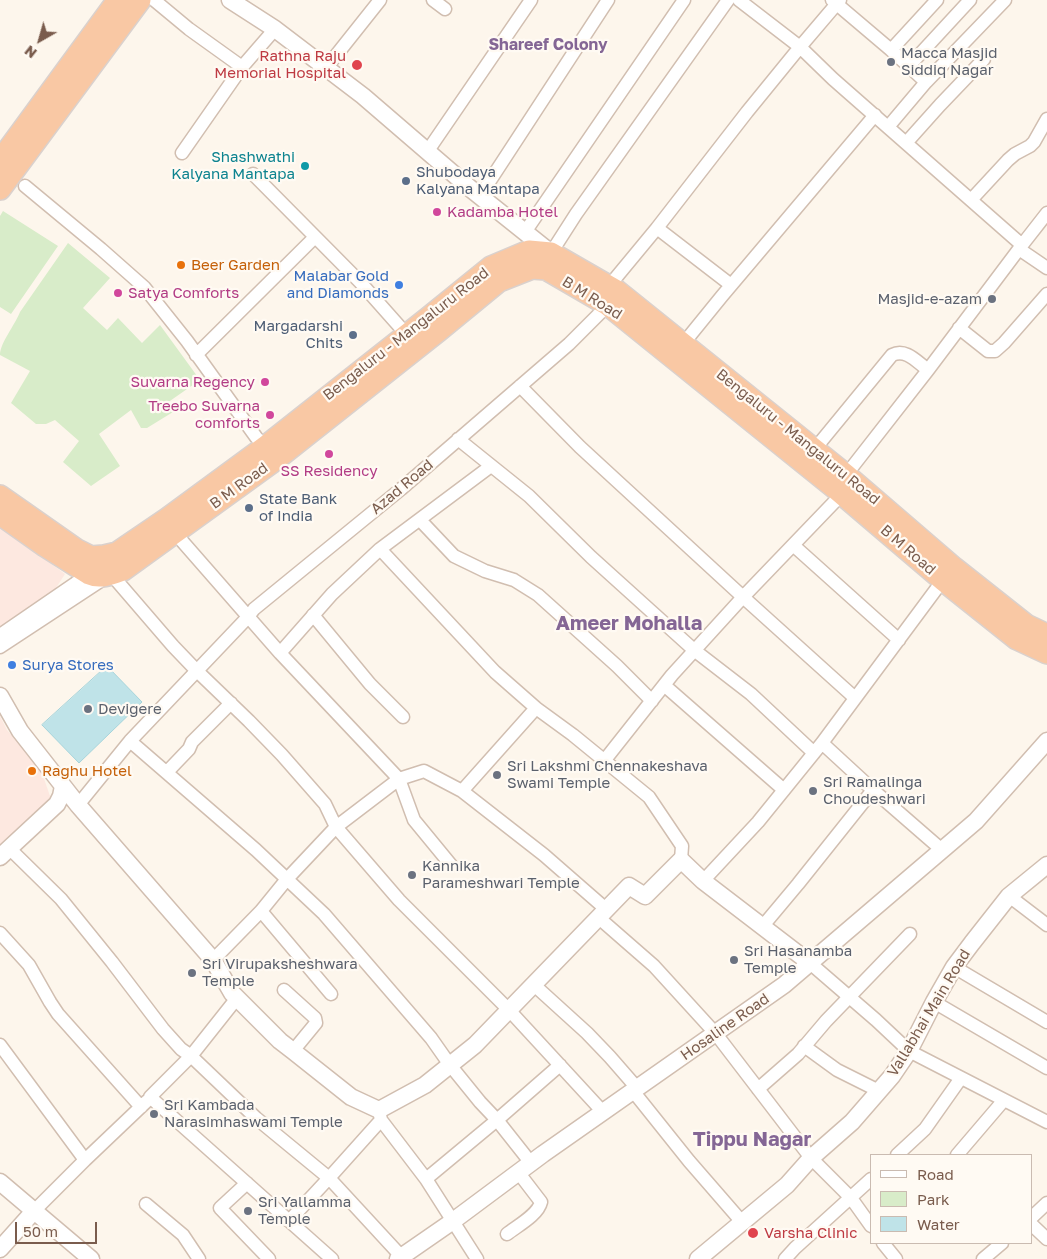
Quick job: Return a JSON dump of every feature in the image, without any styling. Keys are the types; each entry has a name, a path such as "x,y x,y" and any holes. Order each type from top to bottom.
{"highway":[{"path":"0,161 118,0"},
{"path":"0,189 140,0"},
{"name":"Bengaluru - Mangaluru Road","path":"112,567 117,552 167,519 264,447 407,335 471,294 491,267 529,251 551,253 608,296 618,291 814,450 844,485"},
{"name":"B M Road","path":"112,567 175,533 275,460 471,294 532,268 546,269 608,296 844,485 949,574 1017,639 1047,653"},
{"path":"0,496 77,550 112,567 102,576 93,576 45,546 0,514"},
{"path":"949,574 1026,625 1047,635"}],"street":[{"path":"154,0 189,29 242,67"},
{"path":"230,0 275,29 363,96 427,152 551,253 576,214 728,0"},
{"path":"326,68 380,0"},
{"path":"433,0 445,9"},
{"path":"427,152 531,0"},
{"path":"480,196 608,0"},
{"path":"525,232 684,0"},
{"path":"739,0 800,47 833,79 1047,268"},
{"path":"891,50 937,0"},
{"path":"909,66 970,0"},
{"path":"888,127 926,82 1005,0"},
{"path":"837,1 926,82"},
{"name":"Azad Road","path":"78,805 130,741 254,609 401,488 569,344 608,296 747,112 837,1"},
{"path":"182,153 242,67 275,29"},
{"path":"906,143 984,58"},
{"path":"683,344 875,115"},
{"path":"971,200 1008,160 1034,142 1047,119"},
{"path":"253,174 360,282 407,335"},
{"path":"25,186 144,287 187,341 196,356 264,447"},
{"path":"604,761 672,675 793,545 844,485 958,328 1047,212"},
{"path":"658,228 731,285"},
{"path":"196,356 315,237"},
{"path":"958,328 988,351 995,351 1047,294"},
{"path":"814,450 892,355 898,353 906,354 928,370"},
{"path":"520,386 580,447 855,698"},
{"path":"458,439 529,496 591,557 694,650 873,790 942,850"},
{"path":"280,653 332,594 380,549 492,466"},
{"path":"420,520 454,556 485,571 514,580 538,595 652,701"},
{"path":"175,533 280,653 399,779 414,820 451,866"},
{"path":"793,545 898,640"},
{"path":"289,1221 329,1178 380,1115 476,1045 629,886 645,896 680,860 682,846 649,797 573,735 536,708 495,672 380,549"},
{"path":"0,647 112,567 150,620 196,670 282,755 324,804 336,827 400,900 509,1010 603,1112"},
{"path":"0,634 89,574"},
{"path":"703,881 758,822 818,748 949,574"},
{"path":"313,615 370,684 402,717"},
{"path":"664,685 784,790"},
{"path":"0,696 20,731 78,805 213,960 232,993 280,1041 352,1098 380,1115 426,1179 477,1259"},
{"path":"167,772 189,749 192,742 231,703"},
{"path":"462,791 536,708"},
{"path":"130,741 242,837 324,914 431,1038 450,1065 497,1120 541,1202 536,1212 507,1234"},
{"name":"Hosaline Road","path":"400,1258 524,1168 784,985 976,821 1047,741"},
{"path":"213,960 261,911 287,879 336,827 399,779 424,771 462,791 544,855 584,891 603,914 716,1034 812,1158 851,1198 870,1225"},
{"path":"63,786 57,804 5,852 61,899 163,1029 181,1049 191,1056 256,1118 329,1178 400,1258"},
{"path":"762,927 873,790"},
{"path":"680,860 703,881 810,963 909,1051 1047,1122"},
{"name":"Vallabhai Main Road","path":"698,1259 787,1185 812,1158 852,1122 880,1091 909,1051 954,967 1009,896 1047,865"},
{"path":"1009,896 1047,925"},
{"path":"261,911 331,994"},
{"path":"0,933 29,965 58,1014 146,1102 246,1183 332,1259"},
{"path":"758,1088 798,1054 826,1021 910,934"},
{"path":"954,967 1045,1017"},
{"path":"533,984 587,1033 610,1057 688,1161 742,1222"},
{"path":"284,990 316,1020 316,1023 293,1051"},
{"path":"0,1249 34,1211 191,1056 237,998"},
{"path":"934,1002 1047,1068"},
{"path":"0,1045 85,1160"},
{"path":"804,1046 837,1070 880,1091"},
{"path":"426,1179 560,1064"},
{"path":"898,1154 925,1129 961,1078"},
{"path":"958,1154 1004,1100"},
{"path":"785,1259 870,1180"},
{"path":"0,1182 91,1259"},
{"path":"246,1183 220,1208 269,1259"},
{"path":"1032,1217 1047,1203"},
{"path":"146,1204 184,1235 199,1259"},
{"path":"1032,1225 1047,1238"},
{"path":"884,1244 892,1258"},
{"path":"989,1257 1001,1244"}],"shaded area":[{"path":"0,526 65,574 52,594 0,635"},
{"path":"0,716 7,730 40,767 51,799 0,848"}],"green space":[{"path":"3,211 58,246 11,314 0,307 0,216"},
{"path":"68,243 110,278 83,308 107,330 118,318 142,343 160,325 200,380 167,403 173,412 147,428 141,428 131,410 99,434 120,466 91,486 63,462 79,441 55,420 46,424 36,424 11,403 30,371 0,355 2,345 20,312"}],"water":[{"path":"107,666 142,702 79,763 42,725"}],"place":[{"name":"Macca Masjid Siddiq Nagar","path":"891,62"},
{"name":"Rathna Raju Memorial Hospital","path":"357,65"},
{"name":"Shashwathi Kalyana Mantapa","path":"305,166"},
{"name":"Shubodaya Kalyana Mantapa","path":"406,181"},
{"name":"Kadamba Hotel","path":"437,212"},
{"name":"Beer Garden","path":"181,265"},
{"name":"Malabar Gold and Diamonds","path":"399,285"},
{"name":"Satya Comforts","path":"118,293"},
{"name":"Masjid-e-azam","path":"992,299"},
{"name":"Margadarshi Chits","path":"353,335"},
{"name":"Suvarna Regency","path":"265,382"},
{"name":"Treebo Suvarna comforts","path":"270,415"},
{"name":"SS Residency","path":"329,454"},
{"name":"State Bank of India","path":"249,508"},
{"name":"Surya Stores","path":"12,665"},
{"name":"Devigere","path":"88,709"},
{"name":"Raghu Hotel","path":"32,771"},
{"name":"Sri Lakshmi Chennakeshava Swami Temple","path":"497,775"},
{"name":"Sri Ramalinga Choudeshwari","path":"813,791"},
{"name":"Kannika Parameshwari Temple","path":"412,875"},
{"name":"Sri Hasanamba Temple","path":"734,960"},
{"name":"Sri Virupaksheshwara Temple","path":"192,973"},
{"name":"Sri Kambada Narasimhaswami Temple","path":"154,1114"},
{"name":"Sri Yallamma Temple","path":"248,1211"},
{"name":"Varsha Clinic","path":"753,1233"}],"district":[{"name":"Shareef Colony","path":"548,45"},
{"name":"Ameer Mohalla","path":"629,624"},
{"name":"Tippu Nagar","path":"752,1140"}]}
